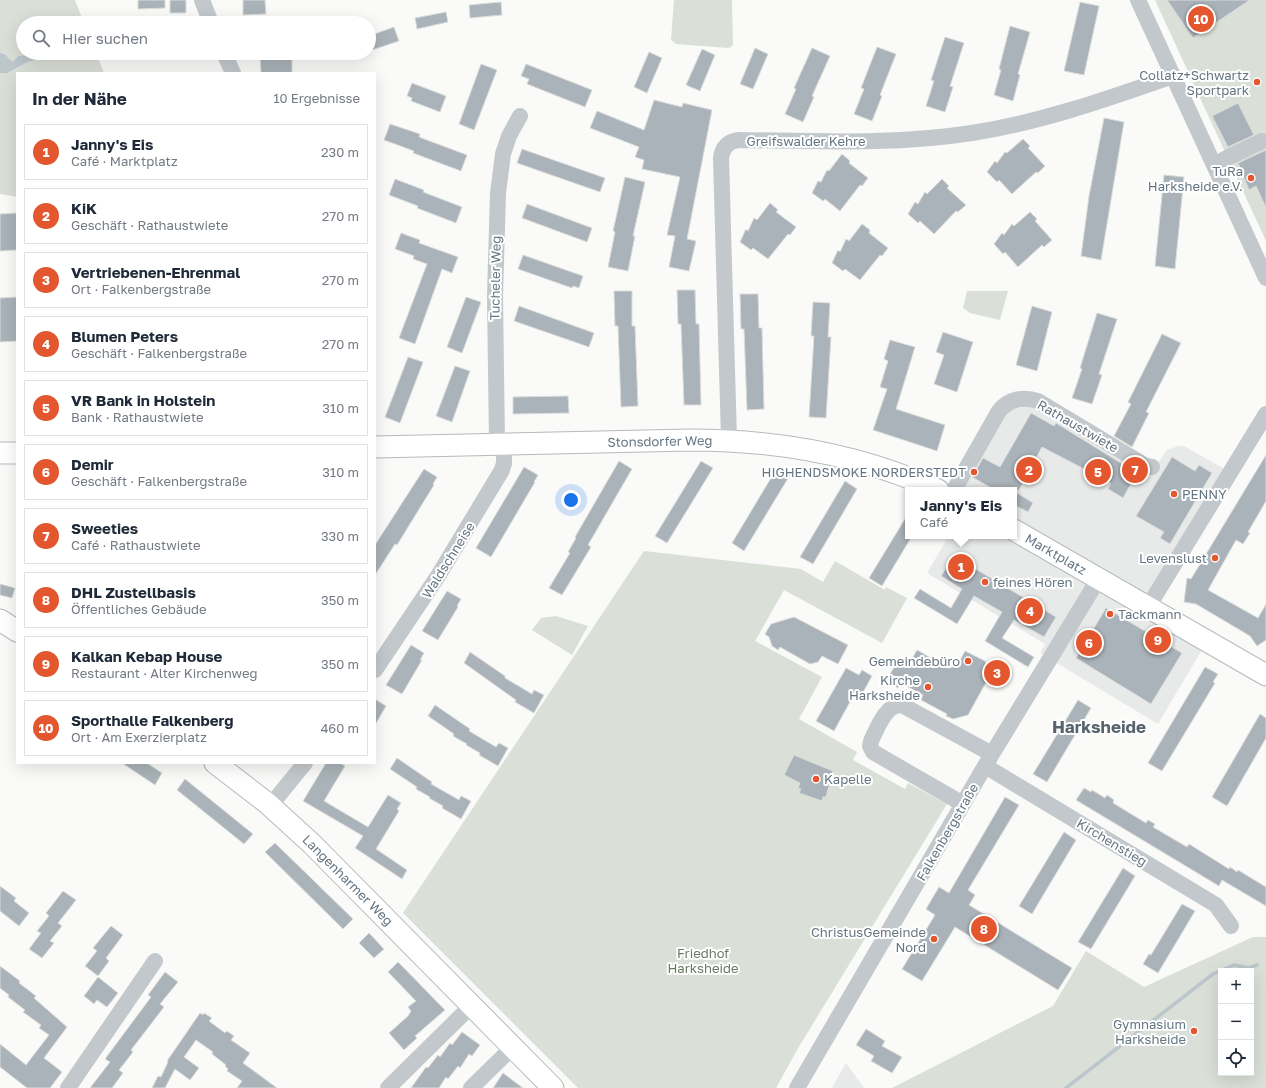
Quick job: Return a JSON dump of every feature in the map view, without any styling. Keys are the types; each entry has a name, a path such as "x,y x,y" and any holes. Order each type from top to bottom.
{"main road":[{"name":"Stonsdorfer Weg","path":"376,447 729,440 782,444 838,455 894,472 931,487"},
{"path":"0,453 16,453"},
{"name":"Marktplatz","path":"1017,532 1266,675"},
{"path":"0,620 16,630"},
{"name":"Langenharmer Weg","path":"216,764 270,806 321,852 553,1088"}],"street":[{"path":"202,0 208,16"},
{"path":"1138,0 1266,278"},
{"path":"227,60 233,72"},
{"name":"Greifswalder Kehre","path":"729,440 721,158 723,150 728,144 737,140 894,141 971,133 1062,114 1173,76"},
{"name":"Tucheler Weg","path":"500,444 495,290 498,194 502,154 509,136 520,116"},
{"path":"1223,160 1262,141"},
{"name":"Rathaustwiete","path":"956,487 999,411 1008,403 1029,398 1038,401 1146,466 1152,467"},
{"path":"1148,607 1266,414"},
{"name":"Waldschneise","path":"376,669 438,576 504,467 500,444"},
{"name":"Falkenbergstraße","path":"797,1088 989,760 1099,578"},
{"name":"Kirchenstieg","path":"963,804 873,752 871,741 888,711 893,706 902,705 1216,905 1231,926"},
{"path":"270,806 304,764"},
{"path":"68,1088 82,1065 155,960"},
{"path":"388,1088 472,1005"},
{"path":"82,1065 86,1044"},
{"path":"471,1088 513,1047"}],"shaded area":[{"path":"0,53 4,54 13,62 16,58 16,60 35,60 27,62 7,73 0,73"},
{"path":"1020,399 1158,463 1167,450 1178,446 1184,446 1228,471 1145,607 1206,643 1158,724 1040,653 1045,644 927,573 947,539 1017,539 1017,487 957,487 1000,412"},
{"path":"846,1063 864,1088 832,1088"}],"green space":[{"path":"0,0 75,0 81,16 16,16 16,60 99,60 104,72 16,72 16,197 0,194"},
{"path":"674,0 732,0 733,45 729,48 676,44 671,40"},
{"name":"TuRa Harksheide e.V.","path":"1155,0 1266,0 1266,241"},
{"path":"967,291 1008,291 1000,320 970,313 963,308"},
{"name":"Friedhof Harksheide","path":"644,551 801,569 823,582 835,561 885,590 886,587 907,598 882,643 784,590 755,641 822,677 799,719 857,752 853,760 905,789 908,783 947,804 797,1050 776,1088 578,1088 403,913"},
{"path":"556,616 588,626 572,655 532,630 541,618"},
{"path":"1253,937 1266,937 1266,1088 892,1088 1053,1006 1086,951 1144,987"}],"building":[{"path":"138,0 165,0 165,8 138,9"},
{"path":"170,0 186,0 186,13 170,13"},
{"path":"243,0 265,0 266,14 243,15"},
{"path":"1167,0 1250,0 1193,38"},
{"path":"501,2 502,15 470,18 469,5"},
{"path":"1080,2 1099,6 1084,75 1064,71"},
{"path":"446,12 448,22 417,29 415,18"},
{"path":"1010,26 1030,32 1018,74 1020,75 1013,101 994,95"},
{"path":"394,27 399,41 376,49 376,33"},
{"path":"945,37 964,43 950,86 953,87 945,112 926,106 934,81 931,80"},
{"path":"877,47 896,54 880,95 882,96 872,121 854,114 864,89 861,88"},
{"path":"755,48 768,54 753,89 740,84"},
{"path":"812,48 830,56 812,96 814,97 803,122 785,114 796,89 794,88"},
{"path":"702,49 715,55 700,91 686,85"},
{"path":"649,52 662,58 647,93 634,87"},
{"path":"260,60 292,60 292,72 261,72"},
{"path":"481,64 497,70 474,130 459,124"},
{"path":"526,64 592,90 585,107 527,84 529,79 521,76"},
{"path":"412,83 446,96 440,112 411,101 412,98 407,96"},
{"path":"654,100 682,107 683,103 712,110 687,239 696,241 689,271 669,267 675,236 667,235 680,177 642,169 644,160 635,157 639,147 590,128 597,111 644,130"},
{"path":"1238,103 1254,135 1228,147 1212,116"},
{"path":"1104,118 1124,122 1101,260 1081,256 1089,196"},
{"path":"390,124 420,134 419,137 467,155 461,171 413,153 414,151 384,140"},
{"path":"1023,139 1030,146 1028,148 1045,166 1038,173 1036,172 1012,194 999,180 997,182 987,172 995,161 997,163 1005,152 1007,153"},
{"path":"522,149 605,178 600,192 517,163"},
{"path":"1266,150 1266,208 1256,186 1249,190 1238,163"},
{"path":"842,154 850,161 849,163 868,178 862,186 860,185 840,211 825,199 823,201 812,193 818,181 821,182 827,170 829,171"},
{"path":"1164,175 1184,177 1175,269 1155,266"},
{"path":"625,177 645,182 633,236 635,236 628,271 608,267 615,232 613,231"},
{"path":"395,179 462,207 456,223 389,195"},
{"path":"942,179 949,186 947,188 966,205 958,212 956,211 934,234 920,221 918,223 908,214 915,202 918,204 925,192 927,194"},
{"path":"770,203 778,210 776,212 796,227 790,235 788,234 768,259 753,248 751,250 740,242 746,229 748,231 754,218 757,220"},
{"path":"527,204 592,228 587,242 522,218"},
{"path":"1030,212 1037,219 1035,221 1052,240 1044,247 1042,245 1018,267 1005,252 1003,254 994,244 1002,233 1004,235 1012,224 1014,226"},
{"path":"16,213 16,250 0,251 0,214"},
{"path":"862,224 870,230 869,233 888,248 882,256 880,255 860,280 845,269 843,271 832,263 838,250 840,252 846,239 849,241"},
{"path":"401,233 420,240 419,243 458,257 452,273 442,269 415,344 399,338 427,264 413,259 414,256 395,249"},
{"path":"523,255 583,276 579,288 573,286 572,288 518,269"},
{"path":"677,290 695,290 696,324 699,324 701,405 684,405 681,324 678,324"},
{"path":"614,291 632,291 632,326 635,326 638,406 621,407 618,326 615,326"},
{"path":"740,294 758,294 759,328 762,328 764,409 747,410 744,329 741,329"},
{"path":"16,297 16,341 0,342 0,298"},
{"path":"466,297 481,302 462,353 447,347"},
{"path":"813,302 830,303 828,337 831,337 826,418 809,417 814,336 811,336"},
{"path":"519,306 594,333 589,347 514,321"},
{"path":"1032,306 1052,312 1037,371 1016,365"},
{"path":"1097,313 1117,319 1099,374 1102,375 1092,404 1072,398 1082,369 1080,368"},
{"path":"943,332 973,342 957,392 934,384 944,355 936,352"},
{"path":"1162,334 1181,343 1146,412 1149,413 1132,447 1114,436 1131,404 1128,402"},
{"path":"890,340 915,347 896,409 945,425 937,451 873,430 887,389 880,387 888,361 884,359"},
{"path":"408,357 423,362 400,423 385,417"},
{"path":"455,366 470,371 452,422 436,416"},
{"path":"568,396 569,413 513,414 513,397"},
{"path":"1031,413 1054,426 1056,423 1137,473 1123,498 1108,489 1111,483 1042,447 1019,490 1017,490 1017,487 990,487 972,477 983,458 1000,467"},
{"name":"Levenslust","path":"1266,455 1266,501 1248,532 1250,533 1243,544 1236,540 1208,590 1258,618 1266,604 1266,640 1257,646 1250,636 1196,604 1184,602 1187,578 1191,579"},
{"name":"PENNY","path":"1172,457 1195,471 1199,465 1212,473 1170,544 1160,538 1164,532 1136,516"},
{"path":"619,461 632,469 588,545 591,547 562,595 549,588 570,553 568,552 576,538 575,537"},
{"path":"701,461 713,468 667,543 655,536"},
{"path":"524,467 538,475 491,557 476,548"},
{"path":"777,468 790,475 744,551 732,543"},
{"path":"424,469 437,477 433,484 434,485 397,545 395,544 376,573 376,543"},
{"path":"845,481 857,489 813,564 800,557"},
{"path":"1017,493 1033,503 1028,512 1017,506"},
{"path":"905,519 905,539 910,539 882,586 869,578"},
{"path":"954,556 1056,617 1044,637 1014,620 1002,638 1034,657 1028,667 985,641 1002,612 974,596 957,624 914,598 920,589 951,608 962,589 941,576"},
{"path":"0,584 15,588 12,598 0,595"},
{"path":"447,591 461,599 457,606 458,607 438,640 422,631"},
{"path":"1106,608 1182,653 1151,704 1076,658"},
{"path":"794,617 848,645 838,664 822,656 818,662 810,664 780,647 778,650 772,646 769,637 765,634 771,624"},
{"path":"411,645 424,653 420,660 422,660 402,694 386,685"},
{"path":"917,650 948,668 957,666 965,651 985,661 989,677 968,715 953,719 946,716 947,714 921,700 923,695 901,683 898,688 886,681 899,659 909,664"},
{"path":"470,652 505,676 505,678 532,694 534,690 544,695 534,713 515,702 516,700 464,663"},
{"path":"1205,667 1218,674 1213,682 1215,683 1162,771 1148,763"},
{"path":"846,668 859,675 862,670 872,676 862,694 856,691 834,731 816,721"},
{"path":"376,700 386,706 376,723"},
{"path":"1078,700 1091,708 1047,782 1033,774"},
{"path":"435,705 470,729 469,731 496,747 499,743 508,748 498,766 479,755 480,753 453,736 454,734 428,716"},
{"path":"1260,714 1266,718 1266,738 1227,806 1212,797"},
{"name":"Kapelle","path":"794,755 833,771 826,797 823,797 822,801 799,793 801,789 798,788 800,783 784,775"},
{"path":"397,758 432,782 431,784 459,800 461,796 471,801 461,819 442,808 443,806 416,789 417,787 390,769"},
{"path":"124,764 148,764 162,773 155,785"},
{"path":"325,764 342,764 345,766 324,801 368,827 388,795 401,803 397,809 399,811 376,849 407,870 402,879 355,848 363,836 303,801"},
{"path":"185,779 253,834 244,844 177,790"},
{"path":"1084,788 1091,792 1092,790 1105,798 1107,795 1114,800 1113,803 1146,823 1148,820 1155,824 1153,827 1187,847 1189,844 1229,869 1230,867 1237,872 1238,870 1266,887 1266,906 1222,880 1219,886 1076,800"},
{"path":"1005,797 1019,805 968,890 975,895 969,905 1072,968 1058,990 955,927 922,981 902,969 935,915 926,909 939,887 949,893"},
{"path":"1064,832 1076,840 1032,914 1019,906"},
{"path":"275,843 353,919 343,929 265,852"},
{"path":"1123,868 1135,876 1091,949 1078,942"},
{"path":"0,886 16,898 14,901 29,913 19,926 0,911"},
{"path":"63,891 76,900 58,923 62,926 50,941 54,943 42,958 29,949 41,933 37,931 49,916 46,913"},
{"path":"1182,904 1195,911 1158,973 1143,964 1149,954 1151,955"},
{"path":"111,926 123,935 106,958 109,961 98,976 85,966 97,951 93,948"},
{"path":"369,933 384,949 374,958 359,943"},
{"path":"398,962 445,1010 415,1036 417,1038 404,1050 389,1033 408,1016 411,1011 408,1007 416,1001 388,972"},
{"path":"0,966 20,981 19,983 36,996 34,998 67,1027 44,1058 62,1072 50,1088 27,1088 0,1067 0,1044 26,1065 49,1035 39,1028 41,1025 23,1012 25,1010 8,997 9,995 0,988"},
{"path":"165,972 178,982 160,1004 164,1007 131,1050 133,1052 119,1070 123,1073 112,1088 90,1088 110,1062 105,1059 151,997 148,995"},
{"path":"98,977 118,993 107,1007 97,1000 94,1004 84,996"},
{"path":"200,1013 203,1015 204,1013 212,1018 209,1021 225,1033 227,1031 234,1036 231,1040 250,1053 243,1063 277,1088 237,1088 242,1081 227,1071 228,1069 225,1066 226,1065 212,1054 213,1052 196,1040 184,1057 199,1068 190,1080 175,1069 165,1088 152,1088 158,1076 161,1077 168,1062 167,1061"},
{"path":"866,1029 885,1041 882,1046 902,1057 892,1073 871,1061 874,1056 856,1045"},
{"path":"462,1032 480,1045 472,1056 469,1054 460,1068 458,1066 448,1079 446,1077 439,1088 411,1088 426,1067 428,1068 438,1055 440,1057 450,1043 452,1045"},
{"path":"503,1073 523,1088 493,1088"}],"waterway":[{"path":"1066,1088 1213,974 1234,965 1249,968 1257,965"}],"place":[{"name":"Sporthalle Falkenberg","path":"1201,19"},
{"name":"Collatz+Schwartz Sportpark","path":"1257,82"},
{"name":"TuRa Harksheide e.V.","path":"1251,178"},
{"name":"KiK","path":"1029,470"},
{"name":"Sweeties","path":"1135,470"},
{"name":"HIGHENDSMOKE NORDERSTEDT","path":"974,472"},
{"name":"VR Bank in Holstein","path":"1098,472"},
{"name":"PENNY","path":"1174,494"},
{"name":"Levenslust","path":"1215,558"},
{"name":"Janny's Eis","path":"961,567"},
{"name":"feines Hören","path":"985,582"},
{"name":"Blumen Peters","path":"1030,611"},
{"name":"Tackmann","path":"1110,614"},
{"name":"Kalkan Kebap House","path":"1158,640"},
{"name":"Demir","path":"1089,643"},
{"name":"Gemeindebüro","path":"968,661"},
{"name":"Vertriebenen-Ehrenmal","path":"997,673"},
{"name":"Kirche Harksheide","path":"928,687"},
{"name":"Kapelle","path":"816,779"},
{"name":"DHL Zustellbasis","path":"984,929"},
{"name":"ChristusGemeinde Nord","path":"934,939"},
{"name":"Gymnasium Harksheide","path":"1194,1031"}],"district":[{"name":"Harksheide","path":"1099,726"}]}
